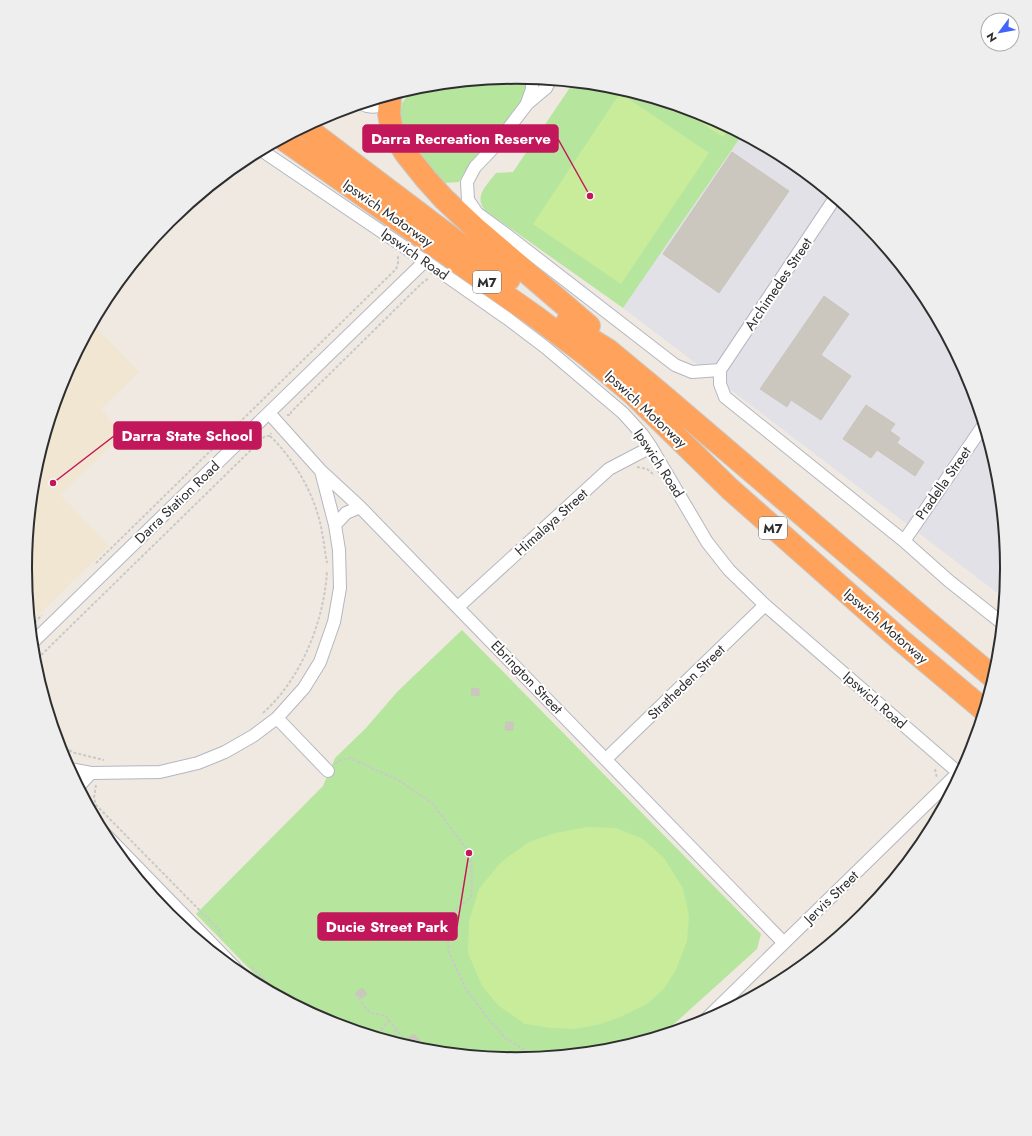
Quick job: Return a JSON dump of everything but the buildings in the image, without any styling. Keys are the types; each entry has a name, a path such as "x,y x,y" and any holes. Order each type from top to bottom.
{"highway":[{"path":"391,100 389,114 392,130 406,154 426,179 444,199 475,228 589,326 608,350"},
{"name":"Ipswich Motorway","path":"310,131 465,248 587,337 608,350 733,454 989,673"},
{"name":"Ipswich Motorway","path":"288,142 530,313 589,357 632,393 730,489 903,642 980,706"},
{"path":"903,642 909,660 976,719"}],"street":[{"path":"527,104 532,84"},
{"path":"548,85 527,104 495,146 475,167 467,182 468,200 477,214 538,258 675,365 692,372 720,370 720,384 725,397 997,619"},
{"name":"Ipswich Road","path":"267,153 508,319 545,347 623,413 638,429 651,447 707,542 729,570 765,605 955,771"},
{"name":"Archimedes Street","path":"720,370 832,202"},
{"name":"Darra Station Road","path":"37,638 425,261"},
{"name":"Ebrington Street","path":"269,413 321,471 360,507 606,758 784,943"},
{"name":"Pradella Street","path":"904,542 980,430"},
{"name":"Himalaya Street","path":"458,607 608,469 651,447"},
{"path":"77,770 93,773 160,772 198,763 225,752 253,736 277,718 304,688 320,662 334,622 340,588 339,550 335,525 321,471"},
{"path":"335,525 346,513 360,507"},
{"name":"Stratheden Street","path":"606,758 765,605"},
{"path":"277,718 328,771"},
{"path":"82,783 93,773"},
{"name":"Jervis Street","path":"718,1007 949,783"},
{"path":"130,860 210,943"}],"path":[{"path":"95,564 396,269 398,264 398,255"},
{"path":"270,436 271,432 286,415 291,415 291,412 422,283 428,278 434,278"},
{"path":"40,656 265,436 270,436"},
{"path":"260,716 282,694 300,665 313,638 325,595 327,566 322,531 315,505 301,475 281,447 270,436"},
{"path":"35,622 47,611"},
{"path":"68,750 106,761"},
{"path":"328,771 338,761 350,758 400,781 432,803 471,855 472,886 470,897 454,911 447,932 449,953 465,987 486,1016 505,1038 526,1052"},
{"path":"93,773 96,781 94,798 96,805 219,930 221,936 226,942"},
{"path":"248,963 267,983"},
{"path":"355,994 369,1012 386,1016 404,1039"},
{"path":"379,1032 389,1020"},
{"path":"395,1037 396,1029"}],"shaded area":[{"path":"739,139 758,149 811,184 858,226 900,273 935,326 950,354 974,412 984,443 991,474 999,536 999,594 623,308"},
{"path":"96,328 139,372 101,409 122,435 60,495 109,546 35,618 32,568 33,536 41,474 48,443 58,412 82,354"}],"green space":[{"path":"527,84 527,94 494,140 476,156 459,182 444,183 410,142 399,119 402,103 407,96 453,88 484,85"},
{"path":"570,87 610,93 641,100 701,121 739,139 623,308 486,211 482,206 481,196 486,186 496,173 513,172"},
{"path":"619,95 625,96 709,153 621,284 533,224"},
{"path":"695,119 726,132 723,137"},
{"path":"462,630 761,934 757,949 672,1026 641,1036 610,1043 548,1051 484,1051 422,1043 391,1036 331,1015 302,1002 256,976 196,914 323,786 335,758 366,728 398,691"},
{"path":"588,827 616,828 643,839 664,858 683,888 689,916 687,941 676,970 663,990 647,1004 618,1018 597,1025 574,1029 551,1028 525,1024 499,1006 482,986 468,953 469,921 479,889 501,862 529,842 555,833"}],"place":[{"name":"Darra Recreation Reserve","path":"590,196"},
{"name":"Darra State School","path":"53,483"},
{"name":"Ducie Street Park","path":"469,853"}]}
